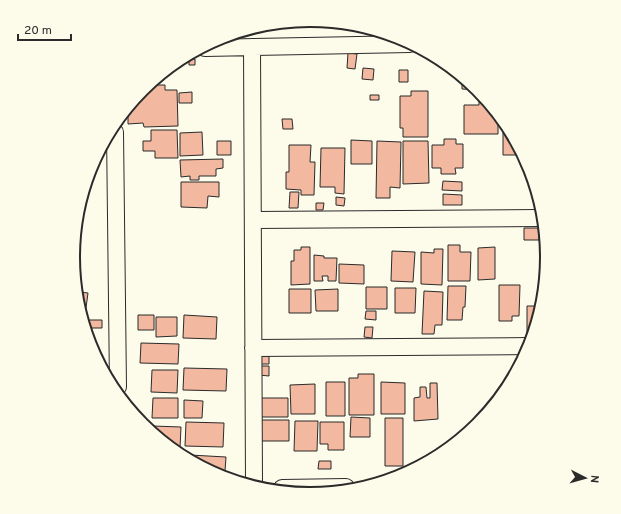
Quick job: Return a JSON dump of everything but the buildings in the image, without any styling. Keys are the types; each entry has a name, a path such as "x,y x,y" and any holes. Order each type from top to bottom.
{"street":[{"path":"216,48 397,44"},
{"path":"252,47 254,480"},
{"path":"115,135 118,383"},
{"path":"253,220 537,218"},
{"path":"253,348 523,346"}]}
